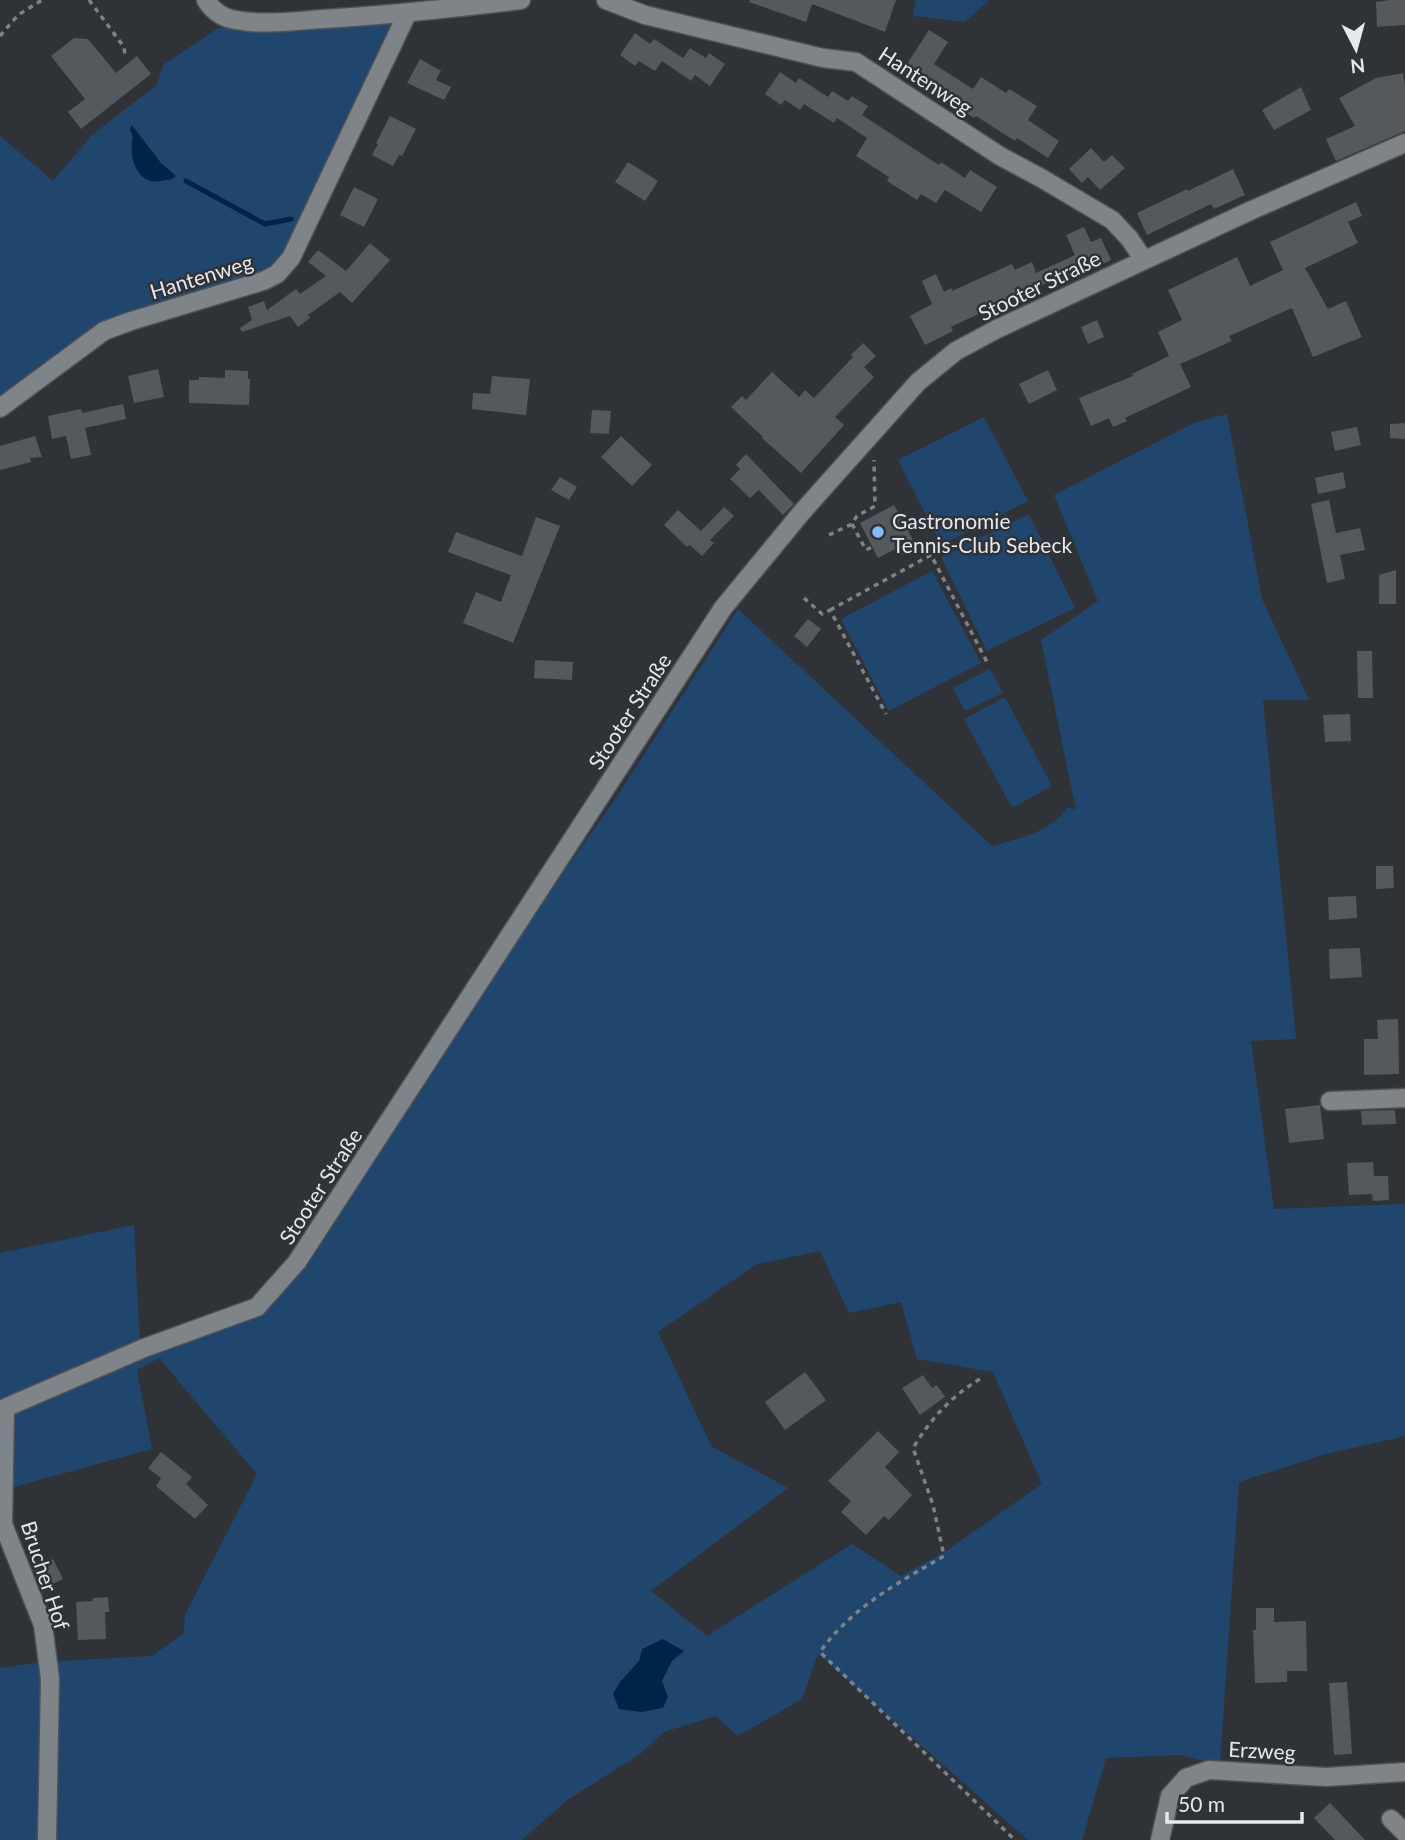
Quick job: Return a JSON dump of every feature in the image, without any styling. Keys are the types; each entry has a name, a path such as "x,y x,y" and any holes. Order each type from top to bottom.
{"street":[{"path":"206,0 220,15 250,22 407,14 521,0"},
{"name":"Hantenweg","path":"606,0 645,15 823,58 856,62 1000,156 1112,220 1144,260"},
{"name":"Hantenweg","path":"0,408 104,331 263,281 277,274 291,258 407,14"},
{"name":"Stooter Straße","path":"3,1409 144,1348 257,1307 297,1262 723,608 802,512 918,382 956,352 997,329 1405,142"},
{"path":"1329,1101 1405,1098"},
{"name":"Brucher Hof","path":"3,1409 3,1524 43,1625 50,1679 47,1840"},
{"name":"Erzweg","path":"1160,1840 1170,1796 1186,1778 1209,1770 1326,1777 1405,1772"},
{"path":"1391,1819 1405,1833"}],"path":[{"path":"0,36 18,15 41,0"},
{"path":"89,0 124,47 125,55"},
{"path":"830,535 852,524 857,516 875,506 874,460"},
{"path":"852,524 866,550 872,547"},
{"path":"804,598 822,614 932,555 987,662"},
{"path":"830,610 886,714"},
{"path":"980,1380 963,1389 929,1423 913,1448 933,1505 944,1556 877,1596 834,1633 820,1652 1015,1840"}],"shaded area":[{"path":"916,0 989,0 965,22 913,16"},
{"path":"410,9 279,262 266,272 113,321 0,395 0,136 53,181 93,134 157,85 163,65 217,29 270,16"},
{"path":"132,125 161,163 176,176 174,178 153,181 140,174 133,161 133,137 130,130"},
{"path":"1227,414 1262,599 1309,700 1263,700 1296,1039 1251,1041 1274,1209 1405,1204 1405,1436 1322,1455 1239,1482 1220,1765 1180,1755 1106,1758 1082,1840 1028,1840 818,1654 802,1699 738,1736 716,1716 664,1732 640,1754 566,1801 522,1840 0,1840 0,1668 41,1662 152,1656 184,1633 185,1615 257,1474 159,1358 137,1370 152,1449 10,1488 0,1502 0,1253 134,1225 140,1344 245,1304 276,1278 616,798 738,609 992,846 1043,829 1068,807 1076,810 1041,640 1098,601 1054,495 1194,423","holes":["820,1251 849,1313 901,1302 917,1359 993,1372 1042,1484 946,1551 901,1576 852,1544 707,1636 651,1591 788,1488 711,1446 658,1332 757,1264"]},
{"path":"984,417 1028,501 941,545 898,460"},
{"path":"1029,514 1075,608 987,651 941,557"},
{"path":"932,571 981,663 889,711 841,619"},
{"path":"990,669 1003,693 965,711 953,688"},
{"path":"1005,697 1052,786 1012,808 964,719"},
{"path":"663,1639 684,1651 672,1661 662,1681 668,1697 663,1708 641,1712 619,1709 613,1694 620,1682 639,1661 642,1649"}],"building":[{"path":"896,0 885,32 812,4 806,22 749,2"},
{"path":"1405,0 1405,25 1377,27 1376,2"},
{"path":"929,30 948,42 934,64 973,89 981,77 1006,93 1009,89 1037,106 1028,120 1059,141 1048,158 1017,138 1015,141 976,116 974,118 903,70"},
{"path":"635,33 650,44 654,39 683,58 690,48 706,58 709,53 725,64 710,86 695,75 691,81 662,61 655,71 639,61 635,66 620,55"},
{"path":"74,38 88,39 116,73 137,56 151,74 81,129 68,112 85,99 51,56"},
{"path":"420,59 441,71 436,80 451,87 444,100 407,83"},
{"path":"780,72 796,83 799,78 828,97 832,91 848,101 852,96 868,106 862,115 939,165 941,162 965,178 970,170 997,187 981,212 945,190 936,203 921,194 917,200 887,181 889,177 856,156 867,138 837,118 834,123 804,104 800,110 785,100 781,105 765,94"},
{"path":"1403,73 1405,131 1336,161 1326,139 1355,126 1339,98 1376,78"},
{"path":"1301,87 1311,110 1274,130 1262,110"},
{"path":"390,116 416,129 402,156 399,155 393,166 372,155"},
{"path":"1091,148 1104,162 1112,155 1125,168 1100,190 1088,177 1082,183 1069,169"},
{"path":"628,162 658,181 645,201 615,182"},
{"path":"1233,169 1245,195 1214,209 1211,204 1147,235 1137,213"},
{"path":"354,187 378,199 364,227 340,215"},
{"path":"1356,202 1362,216 1348,222 1358,243 1305,268 1328,309 1346,301 1362,337 1313,357 1292,308 1229,336 1232,341 1180,364 1191,387 1125,418 1127,421 1113,427 1109,418 1091,426 1079,398 1133,376 1132,374 1169,356 1158,332 1182,320 1168,290 1237,257 1250,286 1283,270 1270,242"},
{"path":"1084,227 1091,242 1101,238 1111,260 1052,286 1050,282 1023,293 951,327 953,331 925,345 910,316 932,304 922,281 936,274 944,292 951,288 952,291 1012,264 1015,270 1032,262 1036,273 1075,255 1066,235"},
{"path":"370,243 390,260 352,303 340,292 308,315 310,318 298,327 290,316 242,332 240,328 252,320 248,307 264,301 267,310 296,289 300,294 326,276 308,262 318,250 346,271"},
{"path":"1097,320 1104,337 1088,344 1081,327"},
{"path":"863,343 876,356 864,367 874,377 835,417 844,425 801,473 731,407 742,396 746,400 772,372 799,397 805,390 814,398"},
{"path":"158,369 164,397 134,403 128,376"},
{"path":"225,370 248,371 249,405 189,403 189,380 199,380 199,377 225,378"},
{"path":"1048,370 1057,390 1029,404 1019,384"},
{"path":"492,376 530,379 526,415 472,409 473,393 490,394"},
{"path":"123,404 126,419 85,428 91,455 71,459 66,436 52,439 48,416 81,409 82,413"},
{"path":"592,410 611,411 609,434 590,433"},
{"path":"1405,423 1405,439 1390,438 1390,424"},
{"path":"1357,427 1361,445 1335,451 1331,432"},
{"path":"35,436 42,457 30,458 31,462 0,470 0,446"},
{"path":"621,436 652,465 632,486 601,457"},
{"path":"746,454 794,504 783,515 759,490 750,498 730,479 740,469 736,465"},
{"path":"1343,472 1346,488 1318,494 1315,478"},
{"path":"560,477 577,487 569,500 551,490"},
{"path":"1329,500 1336,533 1360,528 1365,550 1340,555 1345,579 1327,583 1311,504"},
{"path":"894,505 913,540 878,558 860,523"},
{"path":"724,507 734,516 710,540 714,543 702,556 690,545 687,547 664,525 678,510 701,531"},
{"path":"536,517 560,526 513,643 463,623 476,592 501,602 511,575 448,552 456,532 522,556"},
{"path":"1396,570 1396,604 1379,604 1379,575"},
{"path":"808,619 821,629 807,647 794,636"},
{"path":"1357,651 1372,651 1373,698 1358,698"},
{"path":"535,660 573,662 572,680 534,678"},
{"path":"1350,714 1351,741 1325,742 1323,715"},
{"path":"1376,866 1393,866 1394,888 1376,889"},
{"path":"1356,896 1357,918 1329,920 1328,897"},
{"path":"1360,948 1362,977 1330,979 1329,949"},
{"path":"1398,1019 1399,1074 1364,1075 1364,1039 1378,1039 1377,1020"},
{"path":"1320,1105 1324,1139 1289,1143 1285,1109"},
{"path":"1395,1110 1396,1124 1362,1125 1361,1111"},
{"path":"1373,1162 1374,1176 1388,1176 1389,1200 1373,1201 1372,1194 1349,1195 1347,1163"},
{"path":"805,1372 826,1400 785,1430 765,1402"},
{"path":"923,1375 932,1388 937,1385 945,1397 920,1415 902,1388"},
{"path":"878,1431 899,1452 885,1467 912,1495 889,1520 884,1516 866,1535 841,1512 851,1501 828,1481"},
{"path":"161,1452 192,1477 186,1484 208,1505 195,1519 156,1486 161,1478 148,1468"},
{"path":"53,1559 63,1579 43,1589 33,1569"},
{"path":"108,1597 109,1612 105,1612 106,1639 78,1640 76,1602"},
{"path":"1256,1608 1274,1608 1274,1622 1306,1621 1307,1671 1287,1671 1287,1682 1255,1683 1253,1630 1256,1630"},
{"path":"1347,1682 1352,1754 1334,1755 1329,1683"},
{"path":"1330,1803 1365,1840 1335,1840 1314,1818"}],"waterway":[{"path":"186,181 265,224 291,219"}],"place":[{"name":"Gastronomie Tennis-Club Sebeck","path":"878,532"}]}
